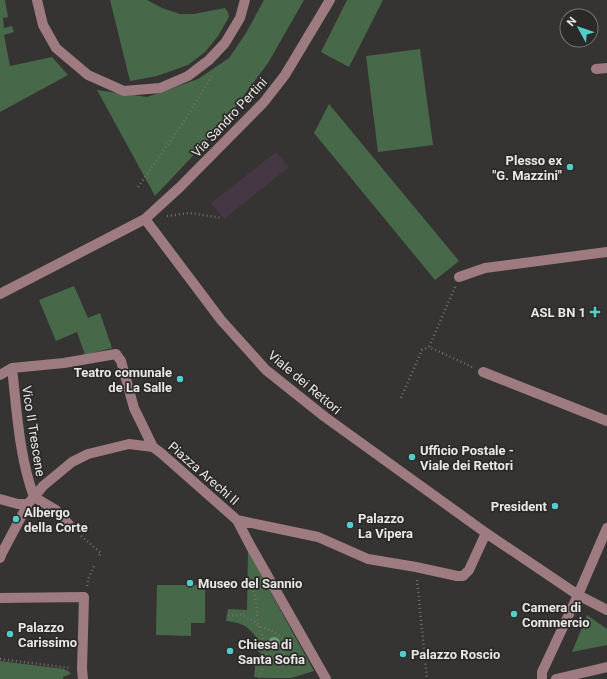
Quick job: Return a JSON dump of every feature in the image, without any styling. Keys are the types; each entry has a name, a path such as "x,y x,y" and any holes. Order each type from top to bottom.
{"street":[{"path":"37,0 43,25 56,48 88,75 124,91 160,88 188,76 210,60 225,43 240,18 245,0"},
{"name":"Via Sandro Pertini","path":"145,219 180,187 264,102 285,75 330,0"},
{"path":"596,69 607,68"},
{"path":"0,294 145,219"},
{"name":"Viale dei Rettori","path":"145,219 221,320 266,370 325,417 486,533 578,595 607,610"},
{"path":"459,277 486,268 607,252"},
{"path":"0,375 12,368 64,363 116,354 121,361 134,408 153,447"},
{"name":"Vico II Trescene","path":"12,368 19,431 31,501"},
{"path":"483,372 607,421"},
{"name":"Piazza Arechi II","path":"31,501 42,486 72,462 88,454 129,444 153,447 237,520"},
{"path":"0,499 18,504 31,501 56,510 72,528"},
{"path":"0,558 31,501"},
{"path":"237,520 318,537 368,559 457,576 463,576 469,570 486,533"},
{"path":"237,520 326,679"},
{"path":"542,679 542,672 607,528"},
{"path":"0,598 84,598 83,674"},
{"path":"556,679 607,667"}],"path":[{"path":"138,187 183,123 215,70"},
{"path":"167,216 189,213 222,218"},
{"path":"400,398 422,350 429,347 459,277"},
{"path":"429,347 483,372"},
{"path":"72,528 101,552 99,556"},
{"path":"84,598 89,577 95,564"},
{"path":"416,567 427,679"},
{"path":"248,581 251,585 256,603 259,626 266,652 264,665 259,678"},
{"path":"228,616 240,615 251,619 259,626 275,632 285,641 286,648 284,654 278,659 264,665"},
{"path":"0,659 83,674"}],"shaded area":[{"path":"276,152 289,167 224,219 211,203"}],"green space":[{"path":"0,0 5,0 8,17 3,18 4,28 12,26 14,32 4,35 10,66 52,57 68,75 0,112"},
{"path":"110,0 147,0 162,8 180,14 194,14 225,8 229,17 218,36 205,52 188,65 157,76 130,81"},
{"path":"264,0 304,0 268,63 222,125 155,196 97,90 147,97 198,79 229,58 246,33"},
{"path":"347,0 383,0 349,67 321,52"},
{"path":"420,49 433,145 378,152 366,56"},
{"path":"329,104 459,261 435,280 314,133"},
{"path":"74,286 88,318 100,313 112,348 85,355 77,332 56,341 39,300"},
{"path":"248,551 314,671 291,678 254,677 254,660 261,654 254,647 259,641 246,626 226,621 228,609 247,610"},
{"path":"157,585 205,585 205,623 191,623 191,636 156,635"},
{"path":"587,615 607,629 607,645 572,652"},
{"path":"0,661 64,669 71,674 63,677 63,679 0,679"}],"place":[{"name":"Plesso ex \"G. Mazzini\"","path":"570,167"},
{"name":"ASL BN 1","path":"595,312"},
{"name":"Teatro comunale de La Salle","path":"180,379"},
{"name":"Ufficio Postale - Viale dei Rettori","path":"412,457"},
{"name":"President","path":"555,506"},
{"name":"Albergo della Corte","path":"16,519"},
{"name":"Palazzo La Vipera","path":"350,525"},
{"name":"Museo del Sannio","path":"190,583"},
{"name":"Camera di Commercio","path":"514,614"},
{"name":"Palazzo Carissimo","path":"10,634"},
{"name":"Chiesa di Santa Sofia","path":"230,651"},
{"name":"Palazzo Roscio","path":"403,654"}]}
